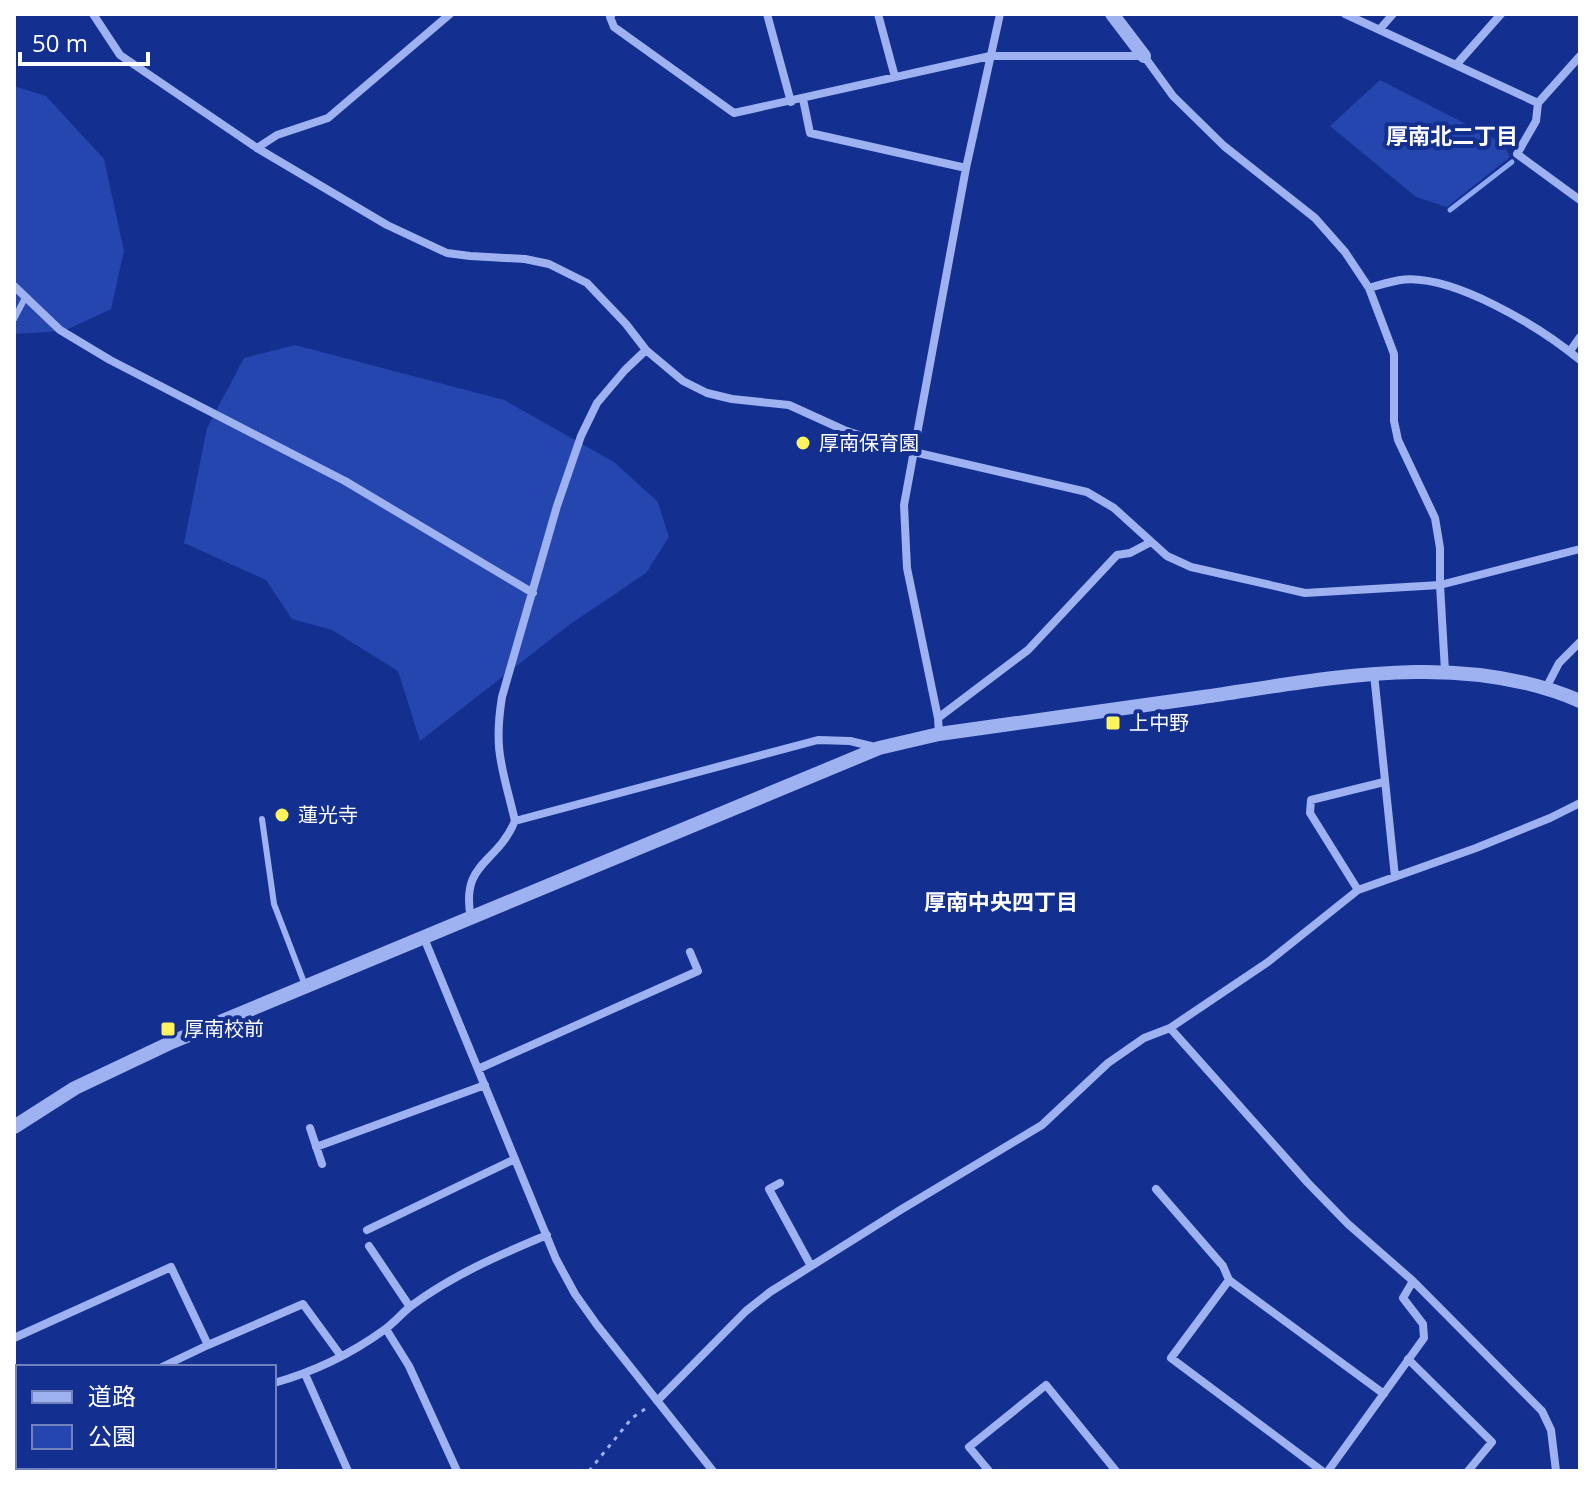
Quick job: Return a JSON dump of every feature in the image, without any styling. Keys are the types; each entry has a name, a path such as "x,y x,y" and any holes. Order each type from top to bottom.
{"street":[{"path":"93,14 120,55 257,148 387,225 436,248 470,256 525,259 549,264 587,283 646,350 683,381 707,393 789,405 844,430 901,449 1087,492 1114,508 1167,556 1191,567 1305,593 1440,585 1580,549"},
{"path":"257,148 277,135 328,118 450,14"},
{"path":"612,14 610,17 614,27 734,113 990,56 1144,56"},
{"path":"767,14 791,102"},
{"path":"878,14 895,77"},
{"path":"939,734 907,568 904,505 966,168 1000,14"},
{"path":"1112,14 1173,96 1224,146 1315,218 1345,252 1369,288 1394,354 1394,421 1398,440 1435,518 1440,548 1445,671"},
{"path":"1345,14 1538,103"},
{"path":"1380,29 1393,14"},
{"path":"1456,65 1501,14"},
{"path":"1580,56 1538,103 1536,121 1517,154 1580,200"},
{"path":"803,99 810,133 966,168"},
{"path":"1369,288 1401,280 1433,282 1465,290 1570,351 1580,360"},
{"path":"14,286 60,330 110,360 345,481 533,593"},
{"path":"1570,351 1580,337"},
{"path":"471,919 467,897 469,884 474,873 501,846 515,821 500,764 498,723 502,697 557,506 581,436 597,403 646,350"},
{"path":"938,718 1028,650 1117,555 1130,553 1151,542"},
{"path":"1546,688 1559,663 1580,642"},
{"path":"14,1127 75,1088 123,1063 879,748 939,734 1374,674 1445,671 1481,674 1546,688 1580,701"},
{"path":"1374,674 1395,877"},
{"path":"515,821 818,740 850,741 879,748"},
{"path":"1358,890 1310,813 1311,800 1384,782"},
{"path":"657,1401 746,1311 770,1292 1042,1125 1108,1063 1144,1038 1170,1028 1268,962 1358,890 1476,848 1580,803"},
{"path":"424,938 547,1235 575,1294 713,1471"},
{"path":"478,1069 698,971 690,952"},
{"path":"1170,1028 1308,1183 1348,1224 1413,1281 1542,1411 1551,1430 1556,1471"},
{"path":"316,1147 485,1085"},
{"path":"310,1128 322,1164"},
{"path":"367,1230 515,1159"},
{"path":"780,1183 769,1189 811,1266"},
{"path":"1156,1189 1223,1266 1229,1280 1384,1394"},
{"path":"276,1382 305,1374 341,1356 386,1329 410,1307 477,1264 547,1235"},
{"path":"369,1246 410,1307"},
{"path":"14,1338 171,1267 208,1345"},
{"path":"1229,1280 1171,1358 1325,1471 1424,1338 1423,1324 1403,1298 1413,1281"},
{"path":"166,1365 303,1304 341,1356"},
{"path":"386,1329 409,1366 457,1471"},
{"path":"1408,1359 1492,1442 1468,1471"},
{"path":"305,1374 348,1471"},
{"path":"989,1471 969,1447 1046,1385 1116,1471"}],"lane":[{"path":"14,319 25,298"},
{"path":"262,819 274,904 305,987"}],"path":[{"path":"589,1471 632,1418 657,1401"}],"green space":[{"path":"1380,80 1503,143 1510,157 1447,207 1416,197 1330,126"},
{"path":"14,86 46,96 104,159 124,251 111,309 64,331 14,334"},
{"path":"295,345 504,400 614,462 658,502 669,537 646,573 569,625 420,741 398,671 332,630 292,619 266,580 184,543 207,428 244,358"}],"waterway":[{"path":"1450,210 1512,162"}],"place":[{"name":"厚南保育園","path":"803,443"},
{"name":"上中野","path":"1113,723"},
{"name":"蓮光寺","path":"282,815"},
{"name":"厚南校前","path":"168,1029"}],"district":[{"name":"厚南北二丁目","path":"1452,136"},
{"name":"厚南中央四丁目","path":"1001,902"}]}
